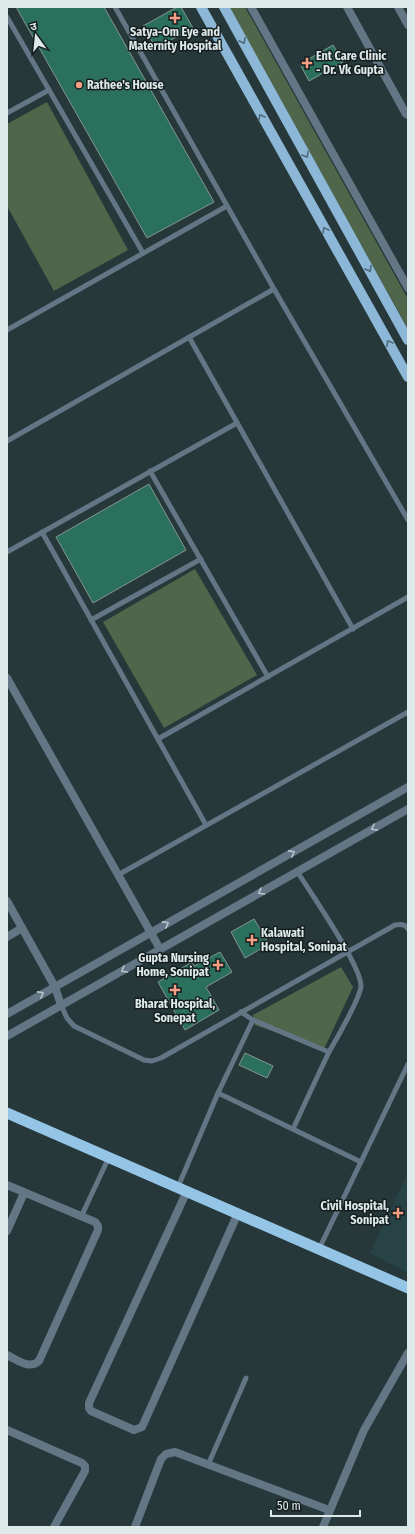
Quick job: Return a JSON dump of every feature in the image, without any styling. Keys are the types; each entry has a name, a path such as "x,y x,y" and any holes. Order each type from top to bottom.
{"highway":[{"path":"7,1113 408,1288"}],"main road":[{"path":"201,7 408,377"},
{"path":"224,7 408,340"}],"street":[{"path":"251,7 408,288"},
{"path":"347,7 406,114 408,115"},
{"path":"398,7 408,25"},
{"path":"7,678 160,949"},
{"path":"7,1014 408,787"},
{"path":"7,1036 408,808"},
{"path":"7,901 55,987 61,1005"},
{"path":"7,937 22,928"},
{"path":"7,1185 95,1222 98,1226 98,1230 39,1361 35,1365 29,1366 7,1355"},
{"path":"182,1189 89,1403 89,1408 91,1411 134,1430 142,1427 238,1213"},
{"path":"7,1231 24,1193"},
{"path":"323,1527 364,1430 408,1353"},
{"path":"7,1430 82,1462 85,1466 85,1471 54,1527"},
{"path":"135,1527 162,1459 166,1454 175,1452 329,1510"}],"lane":[{"path":"115,7 274,289 408,520"},
{"path":"7,17 143,253"},
{"path":"7,113 49,90"},
{"path":"7,330 227,206"},
{"path":"7,440 274,289"},
{"path":"189,337 353,629"},
{"path":"7,552 237,422"},
{"path":"150,471 268,677"},
{"path":"42,532 206,825"},
{"path":"91,620 200,559"},
{"path":"158,739 408,597"},
{"path":"118,875 408,712"},
{"path":"293,1129 329,1052 358,996 361,985 348,953 297,871"},
{"path":"61,1005 66,1018 74,1026 144,1060 152,1061 161,1058 396,925 401,924 406,926 408,929"},
{"path":"241,1012 253,1020 329,1052"},
{"path":"182,1189 218,1093 253,1020"},
{"path":"319,1249 408,1064"},
{"path":"218,1093 361,1162"},
{"path":"81,1217 109,1157"},
{"path":"208,1465 246,1378"}],"shaded area":[{"name":"Civil Hospital, Sonipat","path":"408,1173 408,1273 370,1253"}],"green space":[{"path":"229,7 245,7 408,299 408,329"},
{"path":"47,102 128,250 54,291 7,206 7,124"},
{"path":"195,569 257,675 164,728 103,622"},
{"path":"341,967 353,987 324,1049 255,1025 253,1015"}],"building":[{"path":"16,7 104,7 214,202 147,238"},
{"path":"177,7 181,7 193,28 156,48 143,26"},
{"path":"333,45 343,62 309,81 300,64"},
{"path":"149,484 186,550 93,603 56,537"},
{"path":"254,919 269,944 245,958 231,932"},
{"path":"220,952 232,972 206,987 219,1010 185,1030 158,982 192,962 194,966"},
{"path":"245,1053 273,1066 267,1078 239,1065"}],"place":[{"name":"Satya-Om Eye and Maternity Hospital","path":"175,18"},
{"name":"Ent Care Clinic - Dr. Vk Gupta","path":"307,63"},
{"name":"Rathee's House","path":"79,85"},
{"name":"Kalawati Hospital, Sonipat","path":"252,940"},
{"name":"Gupta Nursing Home, Sonipat","path":"218,965"},
{"name":"Bharat Hospital, Sonepat","path":"175,990"},
{"name":"Civil Hospital, Sonipat","path":"398,1213"}]}
